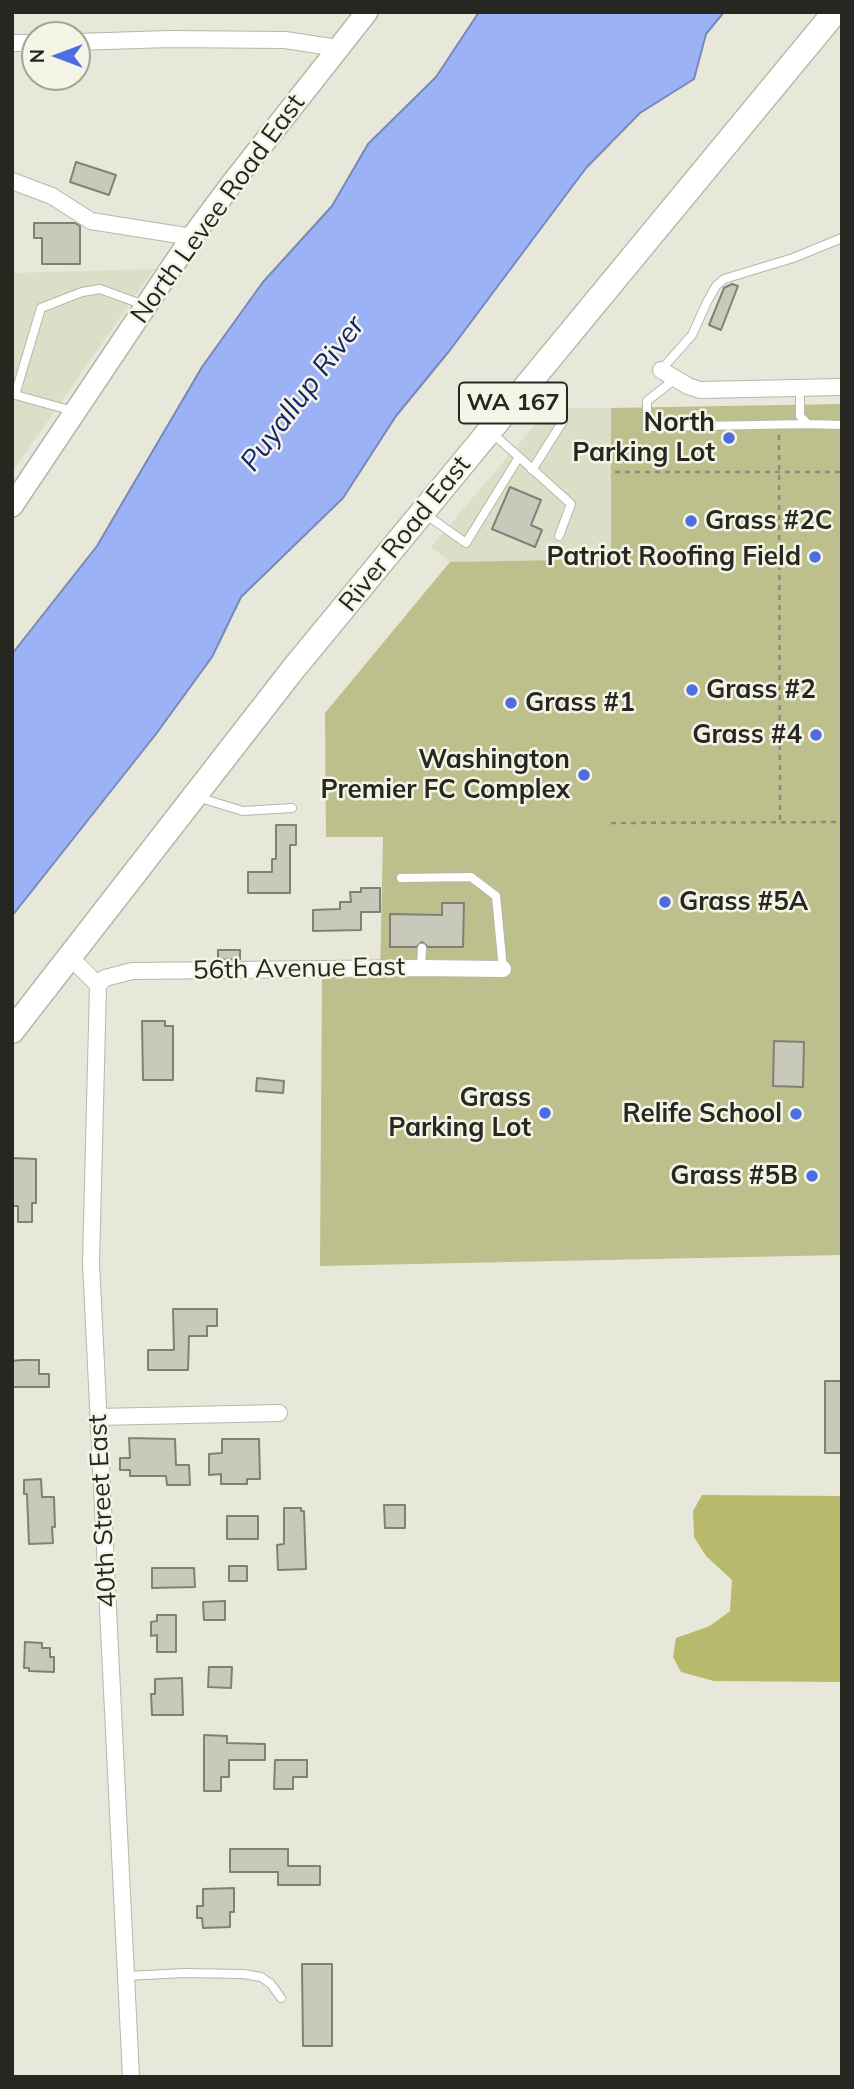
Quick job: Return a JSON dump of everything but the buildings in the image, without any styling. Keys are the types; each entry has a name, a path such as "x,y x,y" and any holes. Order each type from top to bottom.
{"main road":[{"name":"River Road East","path":"12,1031 294,668 835,12"}],"street":[{"name":"North Levee Road East","path":"12,506 192,237 367,12"},
{"path":"91,42 285,40 338,48"},
{"path":"12,181 52,196 91,221 192,237"},
{"path":"668,375 700,390 842,387"},
{"path":"69,956 98,985"},
{"name":"56th Avenue East","path":"98,985 105,978 131,971 421,968 503,970"},
{"name":"40th Street East","path":"98,985 91,1263 131,2077"},
{"path":"98,1417 279,1413"}],"lane":[{"path":"842,238 793,258 724,279 716,286 692,335 668,375 647,401 647,427 842,425"},
{"path":"76,412 14,395 41,308 82,292 100,289 146,306"},
{"path":"800,388 800,416 808,424"},
{"path":"532,470 563,421"},
{"path":"490,431 571,504 559,536"},
{"path":"423,512 466,542 519,457"},
{"path":"194,796 243,811 292,808"},
{"path":"401,878 471,877 496,895 503,970"},
{"path":"421,968 422,948"},
{"path":"126,1976 243,1974 261,1977 271,1984 281,1997"}],"path":[{"path":"779,425 780,822"},
{"path":"615,472 842,472"},
{"path":"611,822 842,822"}],"shaded area":[{"path":"154,269 12,472 12,273"},
{"path":"549,408 611,408 611,559 450,562 431,547"},
{"path":"702,1495 842,1496 842,1682 714,1681 681,1672 673,1657 676,1638 710,1626 730,1611 732,1580 706,1556 694,1537 693,1511"}],"green space":[{"name":"Washington Premier FC Complex","path":"842,404 842,1255 320,1266 322,978 380,978 383,837 326,837 325,713 450,562 611,559 611,408"}],"water":[{"name":"Puyallup River","path":"479,12 724,12 706,34 694,79 640,113 586,168 450,350 396,416 343,498 241,597 212,657 156,734 12,916 12,654 97,546 202,367 263,282 332,206 368,144 436,77"}],"place":[{"name":"North Parking Lot","path":"729,438"},
{"name":"Grass #2C","path":"691,521"},
{"name":"Patriot Roofing Field","path":"815,557"},
{"name":"Grass #2","path":"692,690"},
{"name":"Grass #1","path":"511,703"},
{"name":"Grass #4","path":"816,735"},
{"name":"Washington Premier FC Complex","path":"584,775"},
{"name":"Grass #5A","path":"665,902"},
{"name":"Grass Parking Lot","path":"545,1113"},
{"name":"Relife School","path":"796,1114"},
{"name":"Grass #5B","path":"812,1176"}]}
